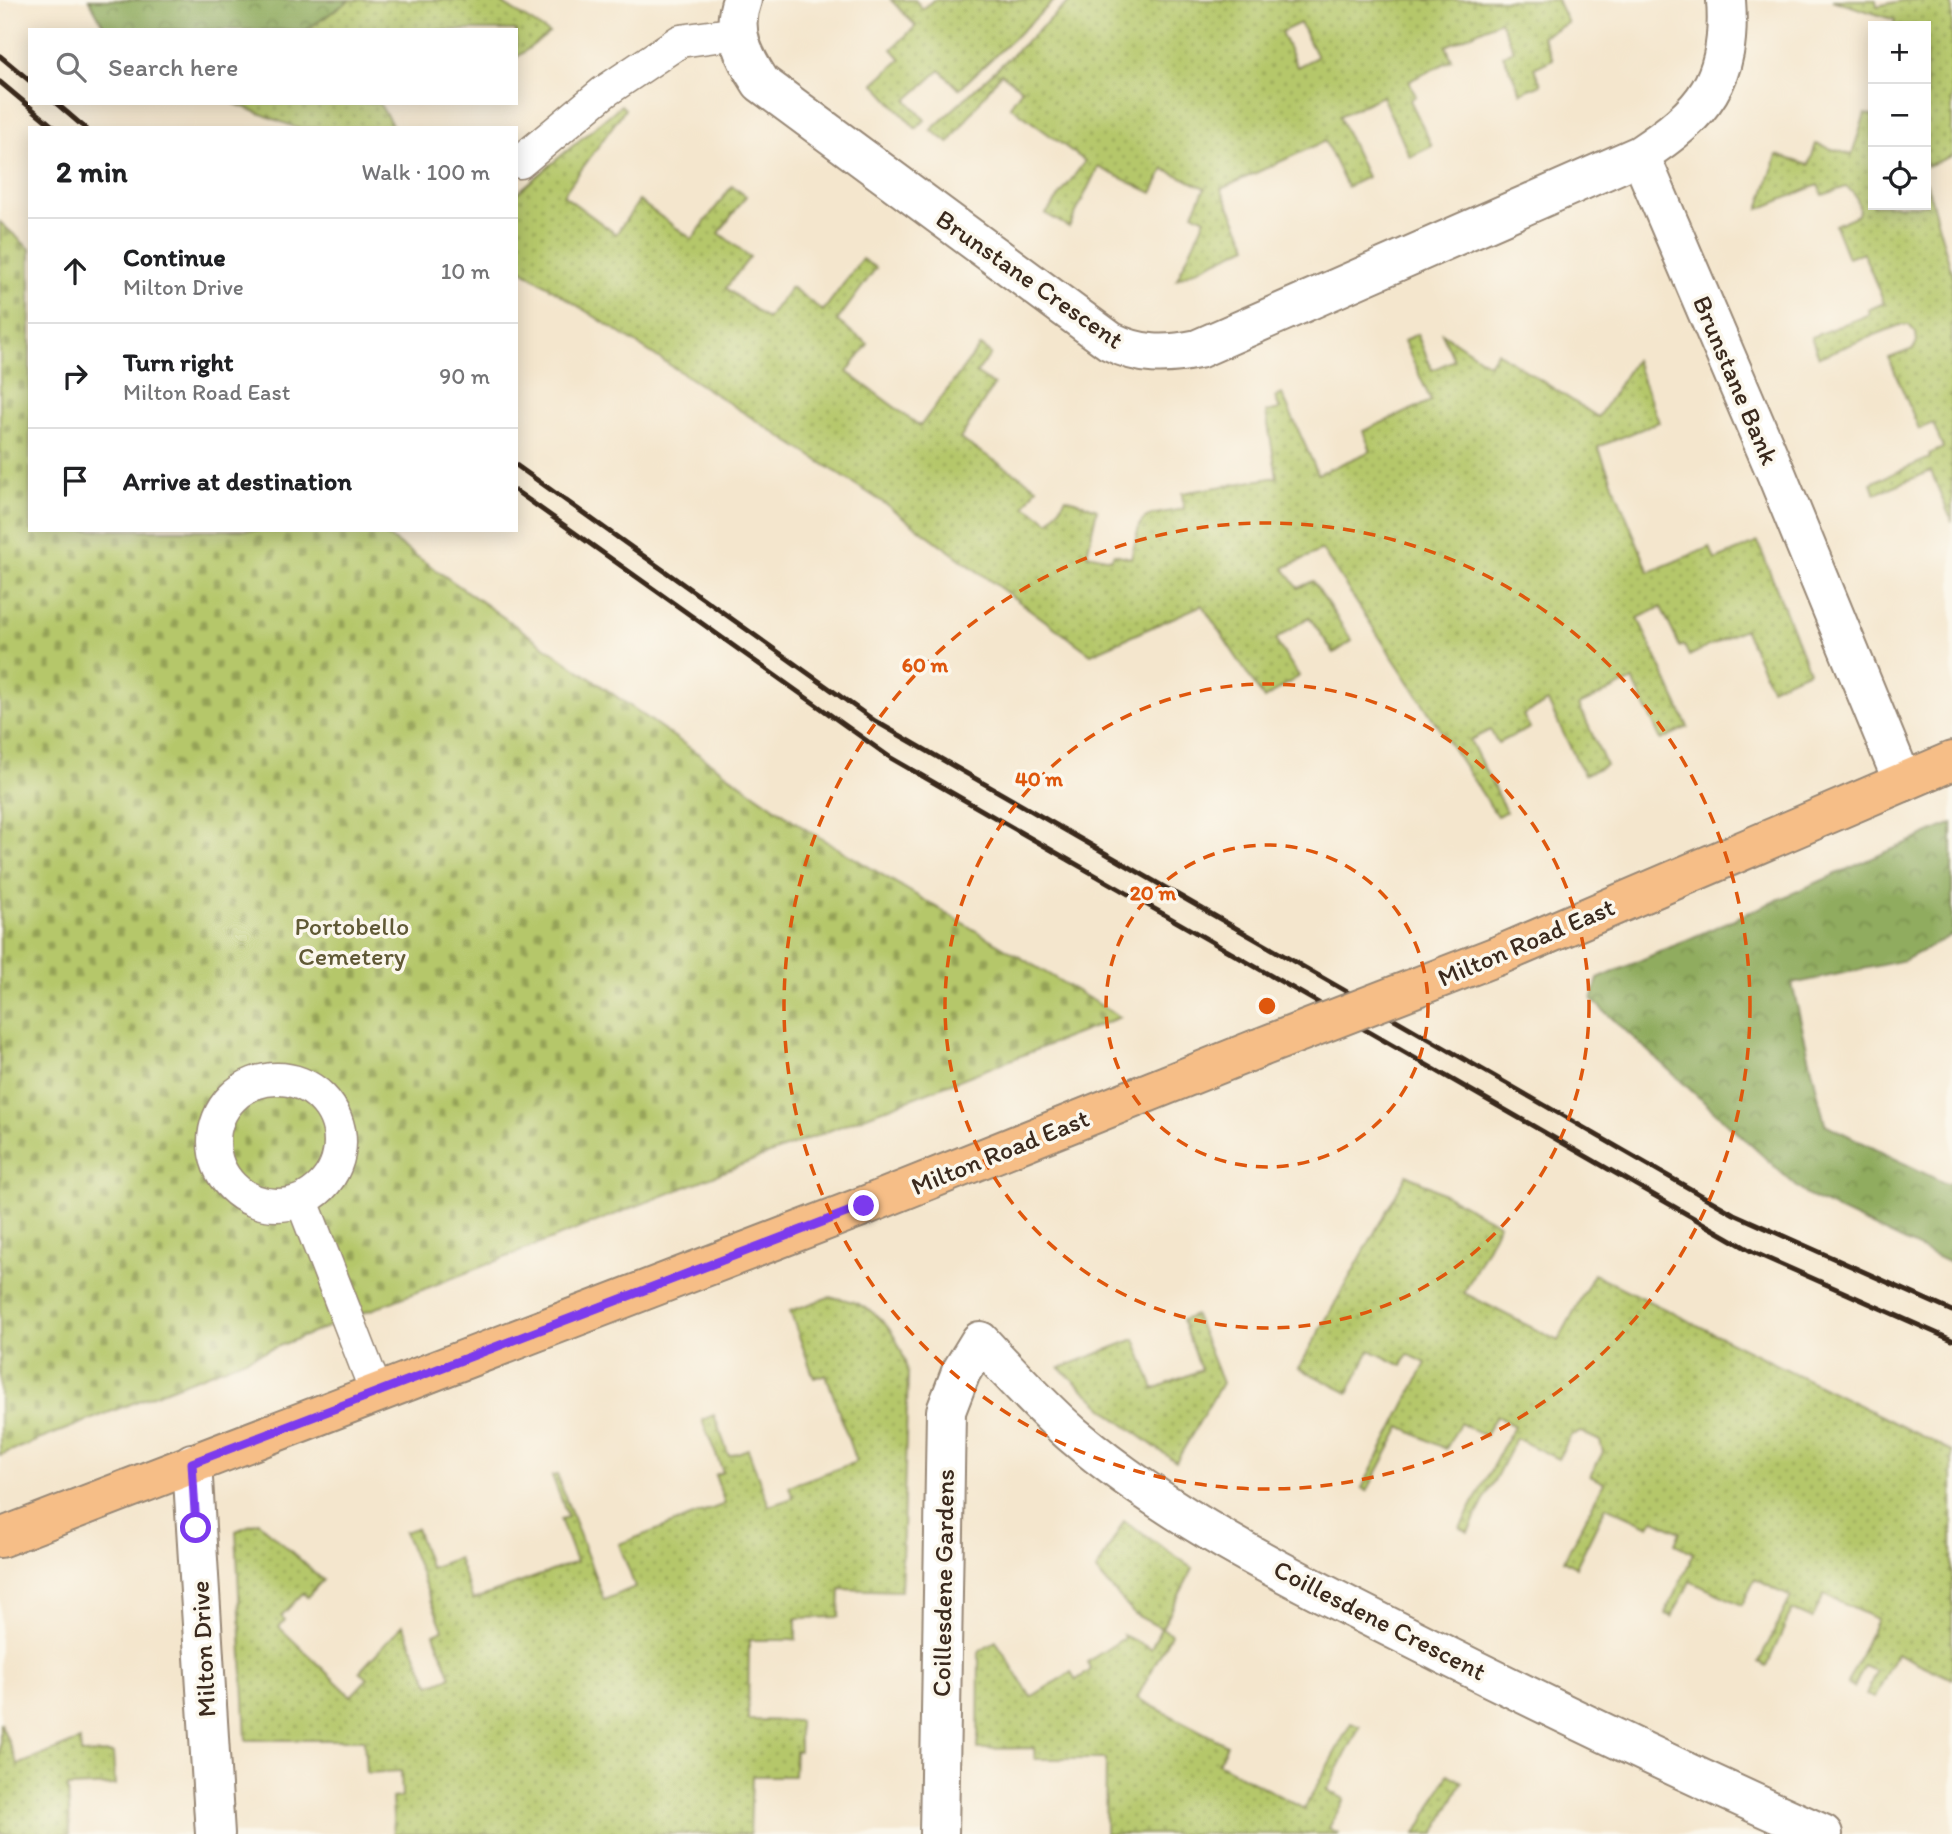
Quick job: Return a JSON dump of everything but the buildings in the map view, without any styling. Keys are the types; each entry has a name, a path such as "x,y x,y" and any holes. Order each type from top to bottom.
{"main road":[{"name":"Milton Road East","path":"0,1538 864,1206 1497,956 1952,761"}],"street":[{"path":"1640,155 1680,129 1709,97 1728,35 1726,0"},
{"name":"Brunstane Crescent","path":"740,17 743,54 761,83 1110,341 1140,353 1167,355 1198,349 1640,155"},
{"name":"Brunstane Bank","path":"1640,155 1776,472 1903,782"},
{"name":"Coillesdene Crescent","path":"980,1341 1073,1435 1129,1478 1191,1519 1333,1598 1762,1821 1824,1834"},
{"name":"Coillesdene Gardens","path":"939,1834 946,1410 961,1372 980,1341"},
{"name":"Milton Drive","path":"192,1463 215,1834"}],"lane":[{"path":"520,162 604,92 680,41 740,17"},
{"path":"263,1079 286,1079 309,1086 327,1102 338,1123 340,1146 335,1169 321,1188 302,1201 278,1206 256,1202 235,1190 220,1172 213,1149 214,1126 225,1105 242,1088 263,1079"},
{"path":"302,1201 377,1394"}],"green space":[{"path":"89,0 350,0 309,28 105,28"},
{"path":"350,0 497,0 549,33 518,56 518,28 309,28"},
{"path":"891,0 915,0 923,9 933,0 1055,0 959,89 940,70 907,100 925,120 916,129 874,83 901,59 892,49 916,26"},
{"path":"1071,0 1557,0 1568,23 1542,36 1553,59 1534,68 1541,84 1521,93 1503,55 1514,50 1500,21 1446,46 1452,60 1409,81 1416,96 1410,100 1432,146 1410,157 1382,96 1339,116 1367,177 1347,187 1325,141 1221,189 1248,246 1177,279 1205,219 1193,213 1205,188 1164,169 1152,193 1098,167 1069,227 1046,214 1085,161 1010,106 1022,89 1001,73 949,143 931,130","holes":["1300,23 1317,57 1297,67 1281,32"]},
{"path":"1832,0 1876,0 1877,6 1905,0 1952,0 1952,156 1931,164 1931,21 1895,20"},
{"path":"238,105 380,105 393,126 292,126"},
{"path":"621,105 625,109 563,195 616,234 639,201 692,239 732,186 746,196 719,233 750,257 726,288 767,319 791,287 823,311 862,259 876,268 837,321 868,344 847,372 920,426 980,346 991,354 976,373 994,385 960,439 1037,487 1025,506 1050,522 1066,498 1097,509 1087,554 1111,559 1114,554 1131,558 1144,519 1184,509 1182,493 1277,477 1266,412 1280,409 1275,397 1282,394 1318,474 1371,451 1363,431 1431,401 1404,341 1417,334 1432,370 1454,360 1442,333 1489,364 1497,352 1598,417 1635,360 1659,422 1598,447 1649,572 1710,547 1715,560 1758,542 1809,671 1771,688 1744,629 1689,656 1684,645 1680,647 1661,607 1638,618 1688,727 1661,740 1633,680 1579,705 1606,765 1584,775 1548,702 1523,715 1530,728 1498,743 1490,730 1470,740 1506,812 1497,816 1322,550 1284,568 1298,588 1313,581 1352,641 1334,653 1309,617 1275,640 1299,676 1264,699 1202,605 1091,654 881,501 518,267 518,192"},
{"path":"1865,114 1868,115 1868,210 1931,210 1931,199 1952,273 1952,522 1931,471 1875,494 1871,483 1930,458 1929,454 1943,448 1933,423 1919,429 1889,358 1913,349 1917,342 1916,333 1909,325 1900,325 1819,357 1811,337 1870,314 1868,310 1884,303 1863,252 1848,258 1835,225 1858,215 1859,207 1855,196 1846,187 1823,195 1818,185 1759,209 1777,155 1809,165 1816,144 1852,155"},
{"name":"Portobello Cemetery","path":"0,222 28,247 28,532 382,532 804,828 1120,1017 0,1455"},
{"path":"1952,823 1952,935 1905,960 1792,984 1825,1124 1946,1184 1952,1183 1952,1264 1806,1195 1592,1000 1598,979"},
{"path":"1407,1174 1499,1224 1464,1293 1558,1341 1594,1274 1952,1451 1952,1679 1896,1653 1875,1698 1866,1695 1876,1671 1864,1666 1854,1688 1847,1684 1877,1619 1824,1595 1812,1619 1792,1610 1767,1666 1759,1662 1791,1597 1755,1579 1742,1605 1690,1581 1672,1617 1665,1614 1694,1553 1675,1544 1680,1532 1653,1519 1649,1526 1606,1506 1576,1567 1564,1560 1604,1483 1590,1476 1603,1452 1600,1441 1581,1432 1571,1435 1558,1459 1516,1438 1468,1532 1460,1528 1514,1426 1496,1416 1485,1436 1460,1423 1446,1449 1401,1427 1367,1491 1362,1488 1426,1363 1408,1354 1402,1366 1370,1350 1348,1393 1299,1368"},
{"path":"829,1297 860,1305 883,1321 899,1345 908,1375 901,1591 840,1589 839,1617 796,1618 796,1640 749,1640 748,1720 799,1721 799,1751 795,1751 794,1776 752,1776 750,1834 394,1834 392,1798 402,1797 401,1771 366,1773 364,1740 246,1740 236,1531 258,1522 323,1580 307,1597 303,1593 281,1616 285,1620 279,1627 351,1696 368,1678 360,1671 403,1625 430,1685 451,1677 434,1634 443,1630 404,1532 416,1528 430,1568 458,1558 473,1600 576,1562 560,1519 568,1517 552,1476 557,1475 604,1600 635,1587 619,1544 725,1504 715,1475 723,1472 702,1420 714,1415 729,1456 748,1449 769,1506 793,1498 789,1486 856,1462 826,1374 814,1378 790,1311"},
{"path":"1195,1315 1222,1383 1176,1462 1115,1418 1060,1368 1135,1339 1154,1389 1201,1370 1182,1320"},
{"path":"1124,1521 1193,1568 1162,1628 1171,1634 1137,1698 1227,1745 1218,1763 1304,1809 1351,1723 1360,1727 1327,1790 1344,1799 1329,1828 1340,1834 1105,1834 1106,1759 1035,1759 1034,1748 978,1749 979,1652 996,1641 1031,1697 1071,1672 1076,1680 1091,1670 1087,1662 1124,1638 1123,1635 1151,1649 1161,1628 1134,1614 1096,1571"},
{"path":"0,1722 18,1765 80,1740 81,1754 113,1753 115,1785 68,1787 70,1834 0,1834"},
{"path":"1448,1774 1462,1782 1435,1834 1416,1834"}],"railway":[{"path":"0,56 28,79"},
{"path":"0,82 53,126"},
{"path":"58,105 83,126"},
{"path":"518,466 875,721 1734,1214 1952,1311"},
{"path":"518,492 891,758 1753,1252 1952,1340"}],"route":[{"path":"196,1528 192,1463 864,1206"}]}
